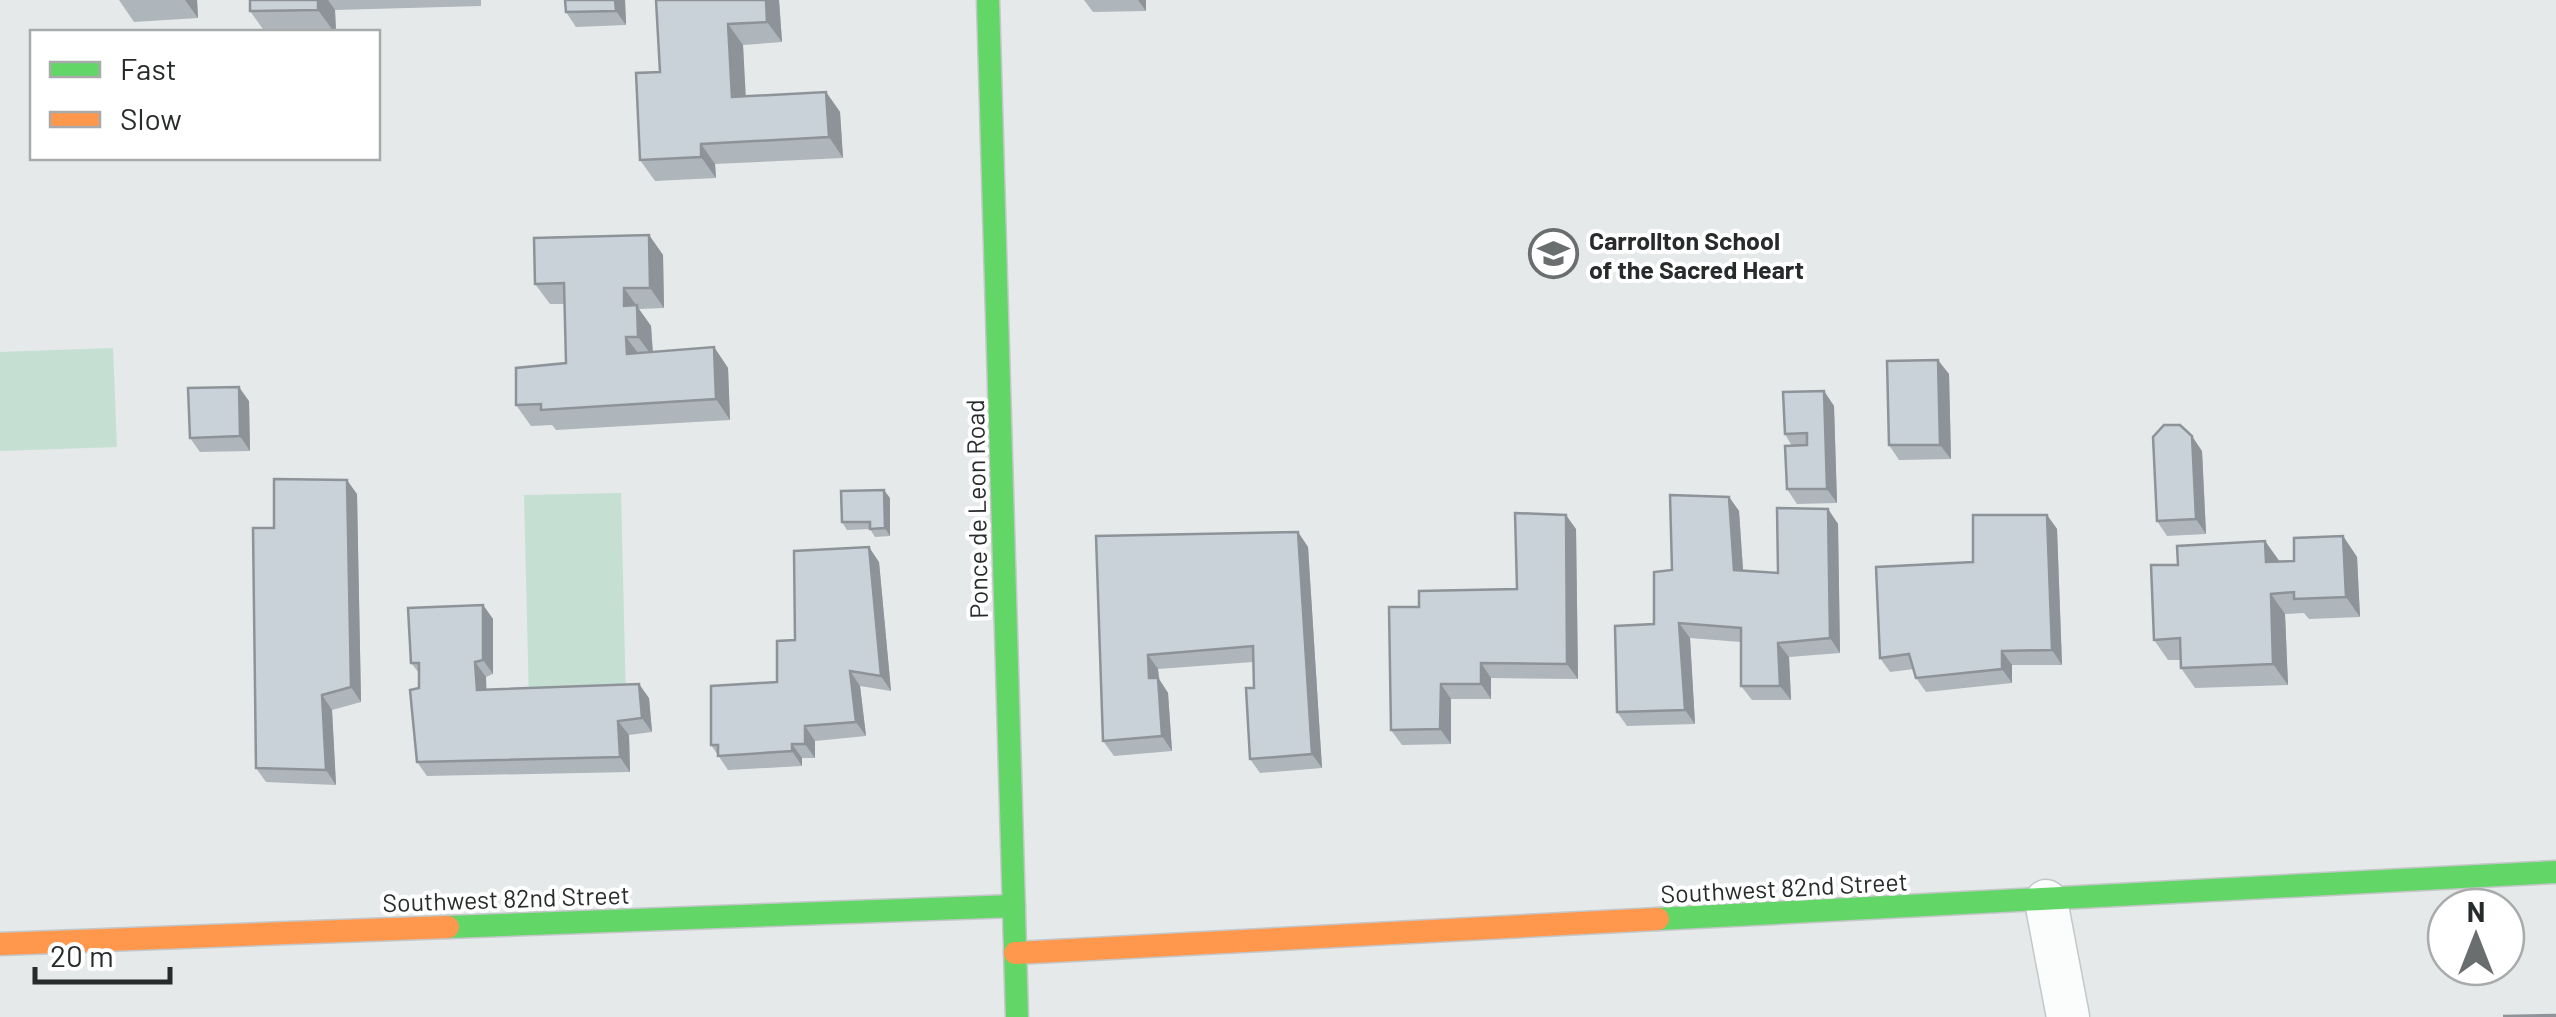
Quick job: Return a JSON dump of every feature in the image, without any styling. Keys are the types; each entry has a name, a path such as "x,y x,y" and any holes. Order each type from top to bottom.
{"street":[{"name":"Ponce de Leon Road","path":"988,0 1017,1017"},
{"name":"Southwest 82nd Street","path":"1015,953 2556,872"},
{"path":"2046,901 2068,1017"},
{"name":"Southwest 82nd Street","path":"0,944 1014,906"}],"green space":[{"path":"113,348 117,447 0,451 0,352"},
{"path":"621,493 626,702 529,703 524,495"}],"building":[{"path":"250,0 318,0 318,10 250,11"},
{"path":"565,0 615,0 616,11 566,12"},
{"path":"656,0 766,0 767,22 728,24 732,97 826,92 829,137 701,144 701,157 640,160 636,73 660,72"},
{"path":"649,235 650,288 624,288 624,306 637,305 638,337 626,337 627,354 714,347 716,399 541,410 541,404 516,405 516,368 566,363 564,283 535,284 534,238"},
{"path":"1938,360 1940,445 1889,445 1887,361"},
{"path":"239,387 240,436 190,438 188,388"},
{"path":"1824,391 1827,489 1787,489 1785,446 1807,445 1807,433 1785,434 1783,392"},
{"path":"2164,425 2180,425 2192,436 2196,519 2157,521 2153,437"},
{"path":"274,479 347,480 351,687 322,695 326,770 256,768 253,528 274,528"},
{"path":"884,490 885,528 870,529 870,522 842,522 841,491"},
{"path":"1670,495 1729,497 1734,570 1778,573 1777,508 1828,509 1830,638 1778,643 1780,686 1741,686 1741,628 1679,623 1685,710 1617,712 1615,626 1654,624 1654,572 1672,570"},
{"path":"1515,513 1566,515 1567,664 1481,663 1481,684 1441,684 1440,729 1391,730 1389,607 1419,607 1419,591 1517,589"},
{"path":"1973,515 2047,515 2052,650 2002,651 2002,669 1916,678 1909,654 1880,658 1876,567 1973,562"},
{"path":"1298,532 1312,754 1250,759 1246,688 1254,688 1253,646 1148,655 1149,678 1158,678 1162,736 1103,741 1096,536"},
{"path":"2343,536 2346,597 2294,599 2294,592 2271,594 2273,664 2181,668 2180,638 2154,640 2151,565 2178,565 2177,546 2265,541 2266,562 2294,561 2294,538"},
{"path":"869,547 881,676 850,671 856,722 805,726 805,744 792,744 792,751 718,756 718,745 711,745 711,686 777,682 777,641 795,640 794,551"},
{"path":"483,605 483,660 475,662 477,690 639,684 642,718 618,721 620,757 417,762 410,690 419,688 419,663 411,663 408,608"}],"traffic: fast":[{"path":"988,0 1017,1017"},
{"path":"1658,919 2556,872"},
{"path":"448,927 1014,906"}],"traffic: slow":[{"path":"1015,953 1658,919"},
{"path":"0,944 448,927"}],"place":[{"name":"Carrollton School of the Sacred Heart","path":"1554,254"}]}
